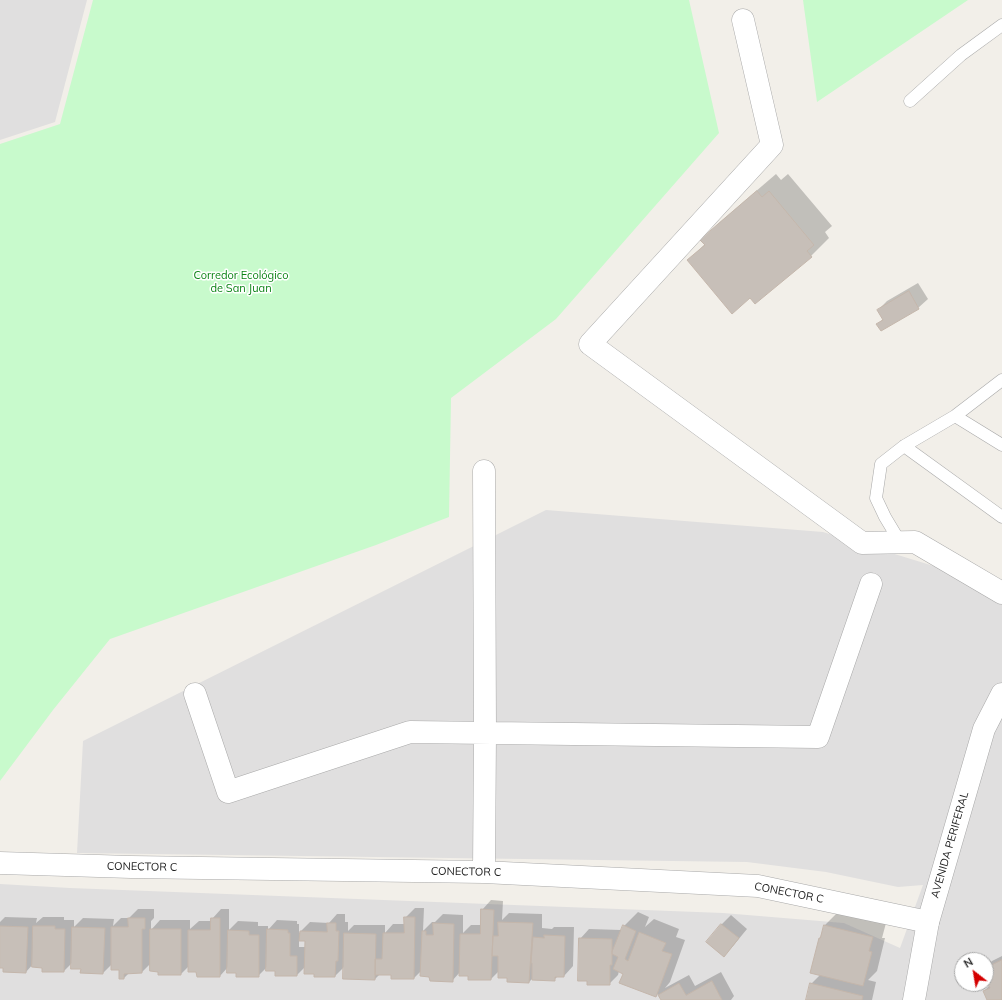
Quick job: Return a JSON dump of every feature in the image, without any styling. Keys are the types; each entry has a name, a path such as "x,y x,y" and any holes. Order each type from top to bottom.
{"street":[{"path":"743,20 772,145 590,344 862,543 915,542 1002,592"},
{"path":"484,471 484,872"},
{"path":"195,694 228,792 410,732 818,737 871,584"},
{"name":"AVENIDA PERIFERAL","path":"914,1000 928,922 984,729 1002,694"},
{"name":"CONECTOR C","path":"0,863 131,867 484,872 758,886 928,922"}],"lane":[{"path":"910,101 961,55 1002,25"},
{"path":"900,542 876,498 882,464 904,446 955,416 1002,380"},
{"path":"955,416 1002,445"},
{"path":"904,446 1002,517"}],"shaded area":[{"path":"0,0 87,0 55,122 0,140"},
{"path":"546,510 823,532 1002,587 1002,1000 0,1000 0,884 723,913 844,923 900,948 923,885 898,887 826,872 747,862 77,853 83,741"}],"green space":[{"name":"Corredor Ecológico de San Juan","path":"93,0 689,0 719,133 556,319 451,398 449,517 376,545 110,639 53,710 0,781 0,144 60,124"},
{"path":"803,0 968,0 817,102"}],"building":[{"path":"757,191 762,197 769,191 814,245 807,251 812,257 755,304 750,298 732,314 687,260 705,245 700,240"},
{"path":"909,291 919,309 881,331 876,324 883,320 877,310"},
{"path":"481,909 494,910 491,980 468,980 468,976 459,976 460,934 480,934"},
{"path":"404,917 415,917 414,979 391,979 391,975 375,975 375,959 382,959 383,933 404,933"},
{"path":"128,918 145,918 145,929 142,929 142,973 124,974 124,979 119,979 119,970 111,970 111,927 128,927"},
{"path":"211,918 220,918 220,977 197,977 196,972 188,972 188,930 210,930"},
{"path":"498,922 533,923 529,983 507,982 507,978 498,978 498,956 492,956 493,936 498,936"},
{"path":"327,923 336,923 336,931 339,931 338,961 336,961 335,977 314,977 314,974 304,974 305,941 299,941 300,931 327,932"},
{"path":"433,923 454,924 453,982 430,981 429,977 420,976 422,931 426,931 426,935 433,935"},
{"path":"721,924 739,938 724,957 706,942"},
{"path":"623,925 636,931 625,959 628,961 639,932 666,943 662,951 672,954 656,997 619,983 623,974 613,969 618,957 612,954 612,952"},
{"path":"824,925 873,937 869,951 872,952 863,986 810,973"},
{"path":"0,926 28,927 26,973 3,972 3,968 0,968"},
{"path":"33,926 55,926 55,929 65,929 64,972 42,972 42,968 32,967"},
{"path":"72,927 105,928 103,974 80,973 81,969 71,969"},
{"path":"150,929 181,929 181,975 158,975 158,972 150,971"},
{"path":"267,929 288,930 288,933 290,933 290,956 297,956 297,976 275,976 275,971 266,971"},
{"path":"228,930 249,931 249,935 259,935 259,977 236,977 236,973 227,973"},
{"path":"344,933 376,934 375,980 343,979"},
{"path":"544,935 565,936 564,977 555,977 555,981 532,980 531,963 533,937 544,938"},
{"path":"579,938 612,939 610,985 587,985 587,981 578,981"},
{"path":"1002,960 1002,1000 987,1000 983,992 994,992 994,964"},
{"path":"712,981 722,1000 661,1000 658,995 679,983 686,995"},
{"path":"810,983 863,996 862,1000 806,1000"}]}
